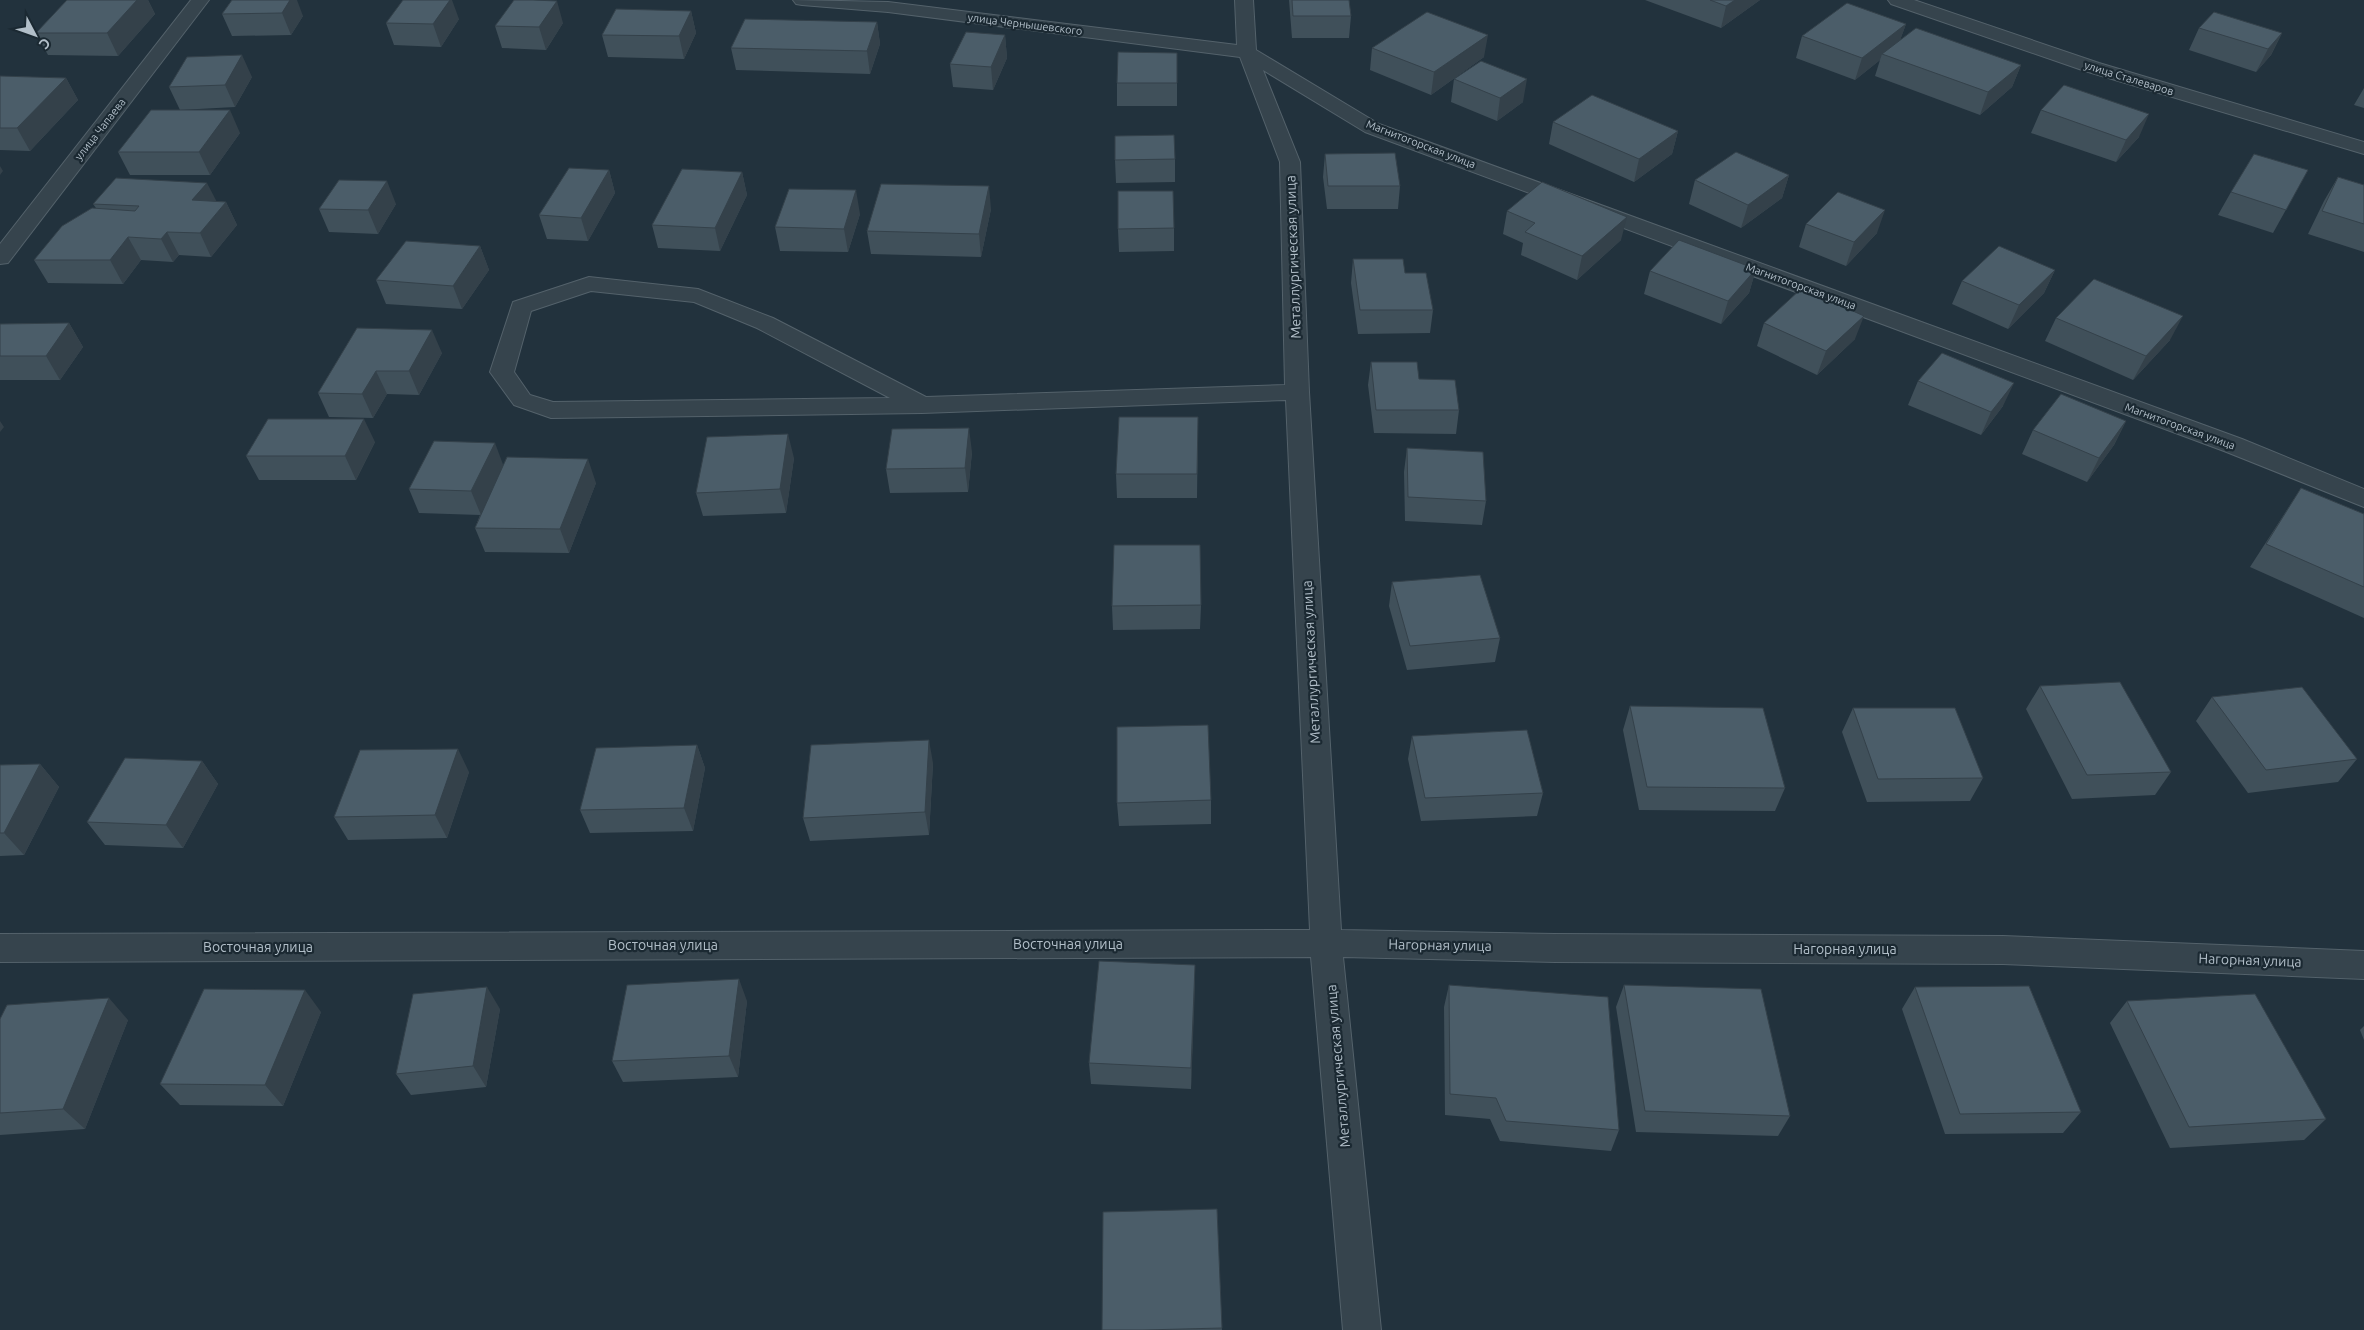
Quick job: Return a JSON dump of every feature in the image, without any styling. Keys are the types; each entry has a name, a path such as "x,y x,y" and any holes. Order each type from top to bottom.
{"street":[{"name":"улица Чапаева","path":"0,258 200,0"},
{"name":"улица Чернышевского","path":"802,0 888,7 1247,52"},
{"name":"Металлургическая улица","path":"1244,0 1247,52 1290,162 1297,392 1326,943 1362,1330"},
{"name":"улица Сталеваров","path":"1897,0 2092,67 2364,148"},
{"name":"Магнитогорская улица","path":"1247,52 1372,128 2233,445 2364,499"},
{"path":"922,406 764,323 698,296 589,284 521,307 502,372 522,400 551,410 922,406 1297,392"},
{"name":"Восточная улица","path":"0,948 1326,943"},
{"name":"Нагорная улица","path":"1326,943 1565,948 2003,950 2364,965"}],"building":[{"path":"67,0 137,0 107,33 36,33"},
{"path":"232,0 290,0 282,13 222,14"},
{"path":"403,0 450,0 433,24 386,23"},
{"path":"514,0 557,1 539,27 495,26"},
{"path":"1292,0 1349,0 1351,16 1293,16"},
{"path":"1710,0 1735,0 1726,6"},
{"path":"1847,3 1906,24 1862,58 1802,36"},
{"path":"616,9 691,11 679,36 602,35"},
{"path":"1427,12 1488,35 1434,72 1372,48"},
{"path":"2214,12 2282,33 2268,49 2199,28"},
{"path":"745,19 877,22 867,51 731,48"},
{"path":"1916,28 2021,65 1988,92 1882,54"},
{"path":"966,32 1005,35 991,67 950,64"},
{"path":"1118,52 1177,53 1177,83 1117,83"},
{"path":"242,55 225,85 169,87 187,57"},
{"path":"1481,61 1527,79 1500,98 1454,79"},
{"path":"0,76 66,78 17,128 0,128"},
{"path":"2064,85 2149,114 2126,140 2041,110"},
{"path":"1592,95 1678,131 1639,159 1553,122"},
{"path":"151,110 230,110 199,152 118,152"},
{"path":"1174,135 1175,159 1115,160 1115,136"},
{"path":"1736,152 1789,175 1748,205 1695,180"},
{"path":"1395,153 1400,186 1328,186 1325,154"},
{"path":"2254,154 2308,170 2286,210 2231,192"},
{"path":"569,168 609,170 581,218 539,215"},
{"path":"682,169 742,172 715,228 652,225"},
{"path":"2338,177 2364,185 2364,224 2322,211"},
{"path":"116,178 207,183 192,200 226,202 200,233 167,232 161,239 128,237 110,260 34,260 62,226 92,208 135,211 139,206 93,204"},
{"path":"339,180 387,181 368,210 319,209"},
{"path":"1542,182 1627,217 1582,256 1525,232 1535,223 1507,211"},
{"path":"881,184 989,186 979,234 867,231"},
{"path":"789,189 856,190 844,229 775,227"},
{"path":"1118,191 1173,191 1174,228 1118,229"},
{"path":"1838,192 1885,210 1854,242 1806,224"},
{"path":"1679,240 1756,269 1728,301 1650,271"},
{"path":"406,241 480,246 453,286 376,280"},
{"path":"1999,246 2055,270 2019,305 1962,281"},
{"path":"1353,259 1403,259 1405,273 1426,273 1433,310 1360,310"},
{"path":"2094,279 2183,316 2146,356 2056,318"},
{"path":"1802,288 1864,316 1826,351 1764,323"},
{"path":"69,323 46,356 0,356 0,324"},
{"path":"357,328 432,330 409,371 376,371 362,394 318,393"},
{"path":"1942,353 2014,383 1991,412 1918,381"},
{"path":"1371,362 1417,362 1419,379 1455,380 1459,410 1376,410"},
{"path":"2061,394 2126,421 2099,458 2033,430"},
{"path":"1119,417 1198,417 1197,474 1116,474"},
{"path":"268,419 364,419 345,456 246,456"},
{"path":"969,428 965,468 886,469 892,429"},
{"path":"788,434 780,489 696,493 707,437"},
{"path":"434,441 495,443 471,491 409,489"},
{"path":"1407,448 1483,452 1486,501 1408,497"},
{"path":"507,457 588,459 560,529 475,528"},
{"path":"2301,488 2364,514 2364,587 2266,544"},
{"path":"1114,545 1200,545 1201,605 1112,606"},
{"path":"1480,575 1500,638 1410,646 1392,582"},
{"path":"2120,682 2171,772 2087,775 2040,686"},
{"path":"2302,687 2357,759 2266,770 2212,697"},
{"path":"1630,706 1763,708 1785,788 1647,787"},
{"path":"1853,708 1955,708 1983,778 1878,779"},
{"path":"1208,725 1211,800 1117,803 1117,727"},
{"path":"1527,730 1543,793 1425,798 1412,736"},
{"path":"929,740 925,812 803,818 811,745"},
{"path":"697,745 684,808 580,810 596,748"},
{"path":"458,749 435,815 334,817 360,750"},
{"path":"125,758 202,761 166,825 87,822"},
{"path":"40,764 4,833 0,833 0,765"},
{"path":"1099,961 1195,965 1191,1068 1089,1063"},
{"path":"739,979 729,1056 612,1061 627,985"},
{"path":"1449,985 1608,997 1619,1130 1506,1121 1496,1098 1450,1094"},
{"path":"1624,985 1761,989 1790,1116 1645,1111"},
{"path":"2029,986 2081,1112 1960,1114 1915,987"},
{"path":"487,987 473,1066 396,1074 413,994"},
{"path":"204,989 305,990 265,1085 160,1084"},
{"path":"2255,994 2326,1119 2189,1127 2127,1001"},
{"path":"109,998 63,1109 0,1113 0,1019 7,1005"},
{"path":"1217,1209 1222,1328 1102,1330 1103,1212"}]}
